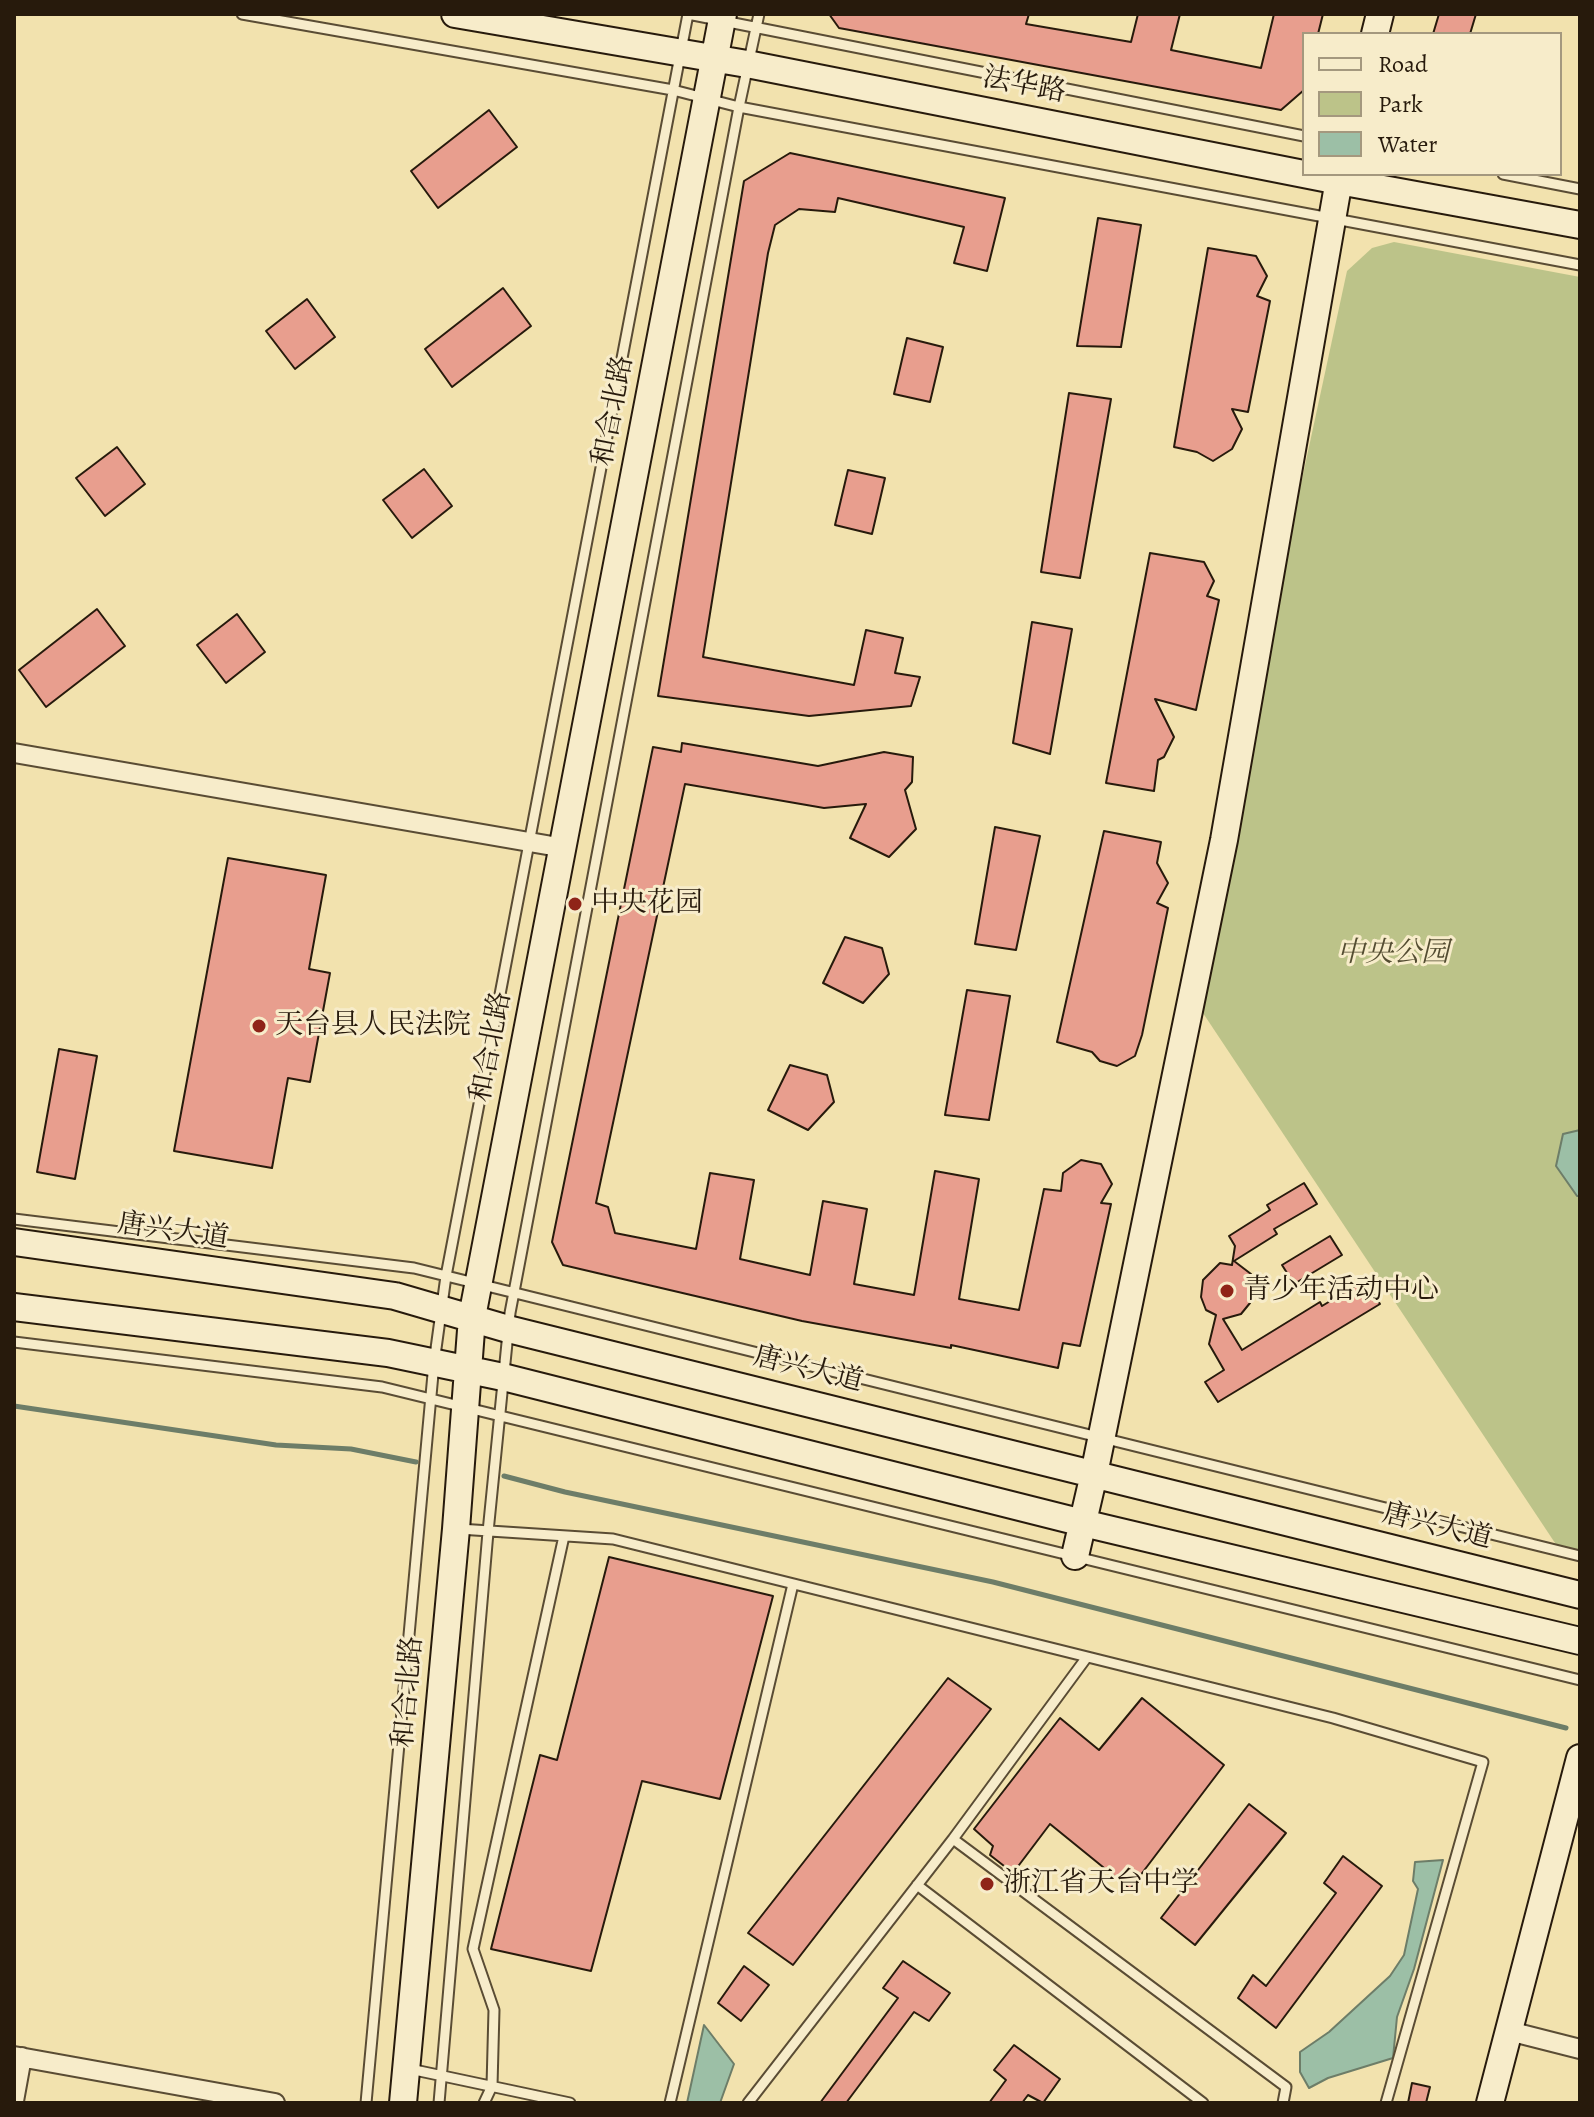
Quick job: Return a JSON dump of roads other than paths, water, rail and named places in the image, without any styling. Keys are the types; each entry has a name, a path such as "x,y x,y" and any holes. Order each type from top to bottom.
{"main road":[{"name":"法华路","path":"455,14 747,64 1302,171"},
{"name":"和合北路","path":"403,2103 456,1529 472,1317 722,17"},
{"name":"法华路","path":"1340,178 1580,225"},
{"path":"1075,1556 1224,840 1340,178"},
{"name":"唐兴大道","path":"14,1242 395,1296 508,1329 1580,1595"},
{"path":"14,1307 388,1353 466,1369 1083,1523 1580,1641"},
{"path":"1490,2103 1568,1822 1580,1758"}],"street":[{"path":"14,753 564,848"},
{"path":"1509,2031 1580,2049"},
{"path":"14,2101 18,2057 275,2103"}],"lane":[{"path":"242,14 673,90 739,107 1580,265"},
{"path":"366,2103 434,1363 446,1276 688,14 722,17 756,28 1302,136"},
{"path":"439,2103 508,1329 747,64 759,14"},
{"path":"1513,176 1580,189"},
{"path":"14,1219 414,1268 1580,1556"},
{"path":"14,1342 382,1387 1580,1680"},
{"path":"456,1529 613,1539 1333,1718 1483,1762 1386,2103"},
{"path":"484,2103 492,2086 494,2010 473,1949 564,1536"},
{"path":"670,2103 793,1584"},
{"path":"748,2103 953,1839 1087,1657"},
{"path":"953,1839 1286,2087 1283,2103"},
{"path":"917,1885 1203,2103"},
{"path":"406,2068 570,2103"}],"water":[{"path":"1580,1130 1580,1196 1577,1196 1556,1166 1563,1134"},
{"path":"1443,1860 1414,1969 1397,2017 1393,2058 1328,2078 1309,2088 1300,2072 1300,2052 1329,2032 1390,1976 1404,1955 1418,1889 1413,1881 1415,1862"},
{"path":"704,2025 734,2064 720,2103 687,2103"}],"waterway":[{"path":"14,1406 276,1445 351,1449 416,1462"},
{"path":"504,1476 565,1492 993,1582 1566,1728"}],"place":[{"name":"中央花园","path":"575,904"},
{"name":"天台县人民法院","path":"259,1026"},
{"name":"青少年活动中心","path":"1227,1291"},
{"name":"浙江省天台中学","path":"987,1884"}],"park label":[{"name":"中央公园","path":"1393,954"}]}
